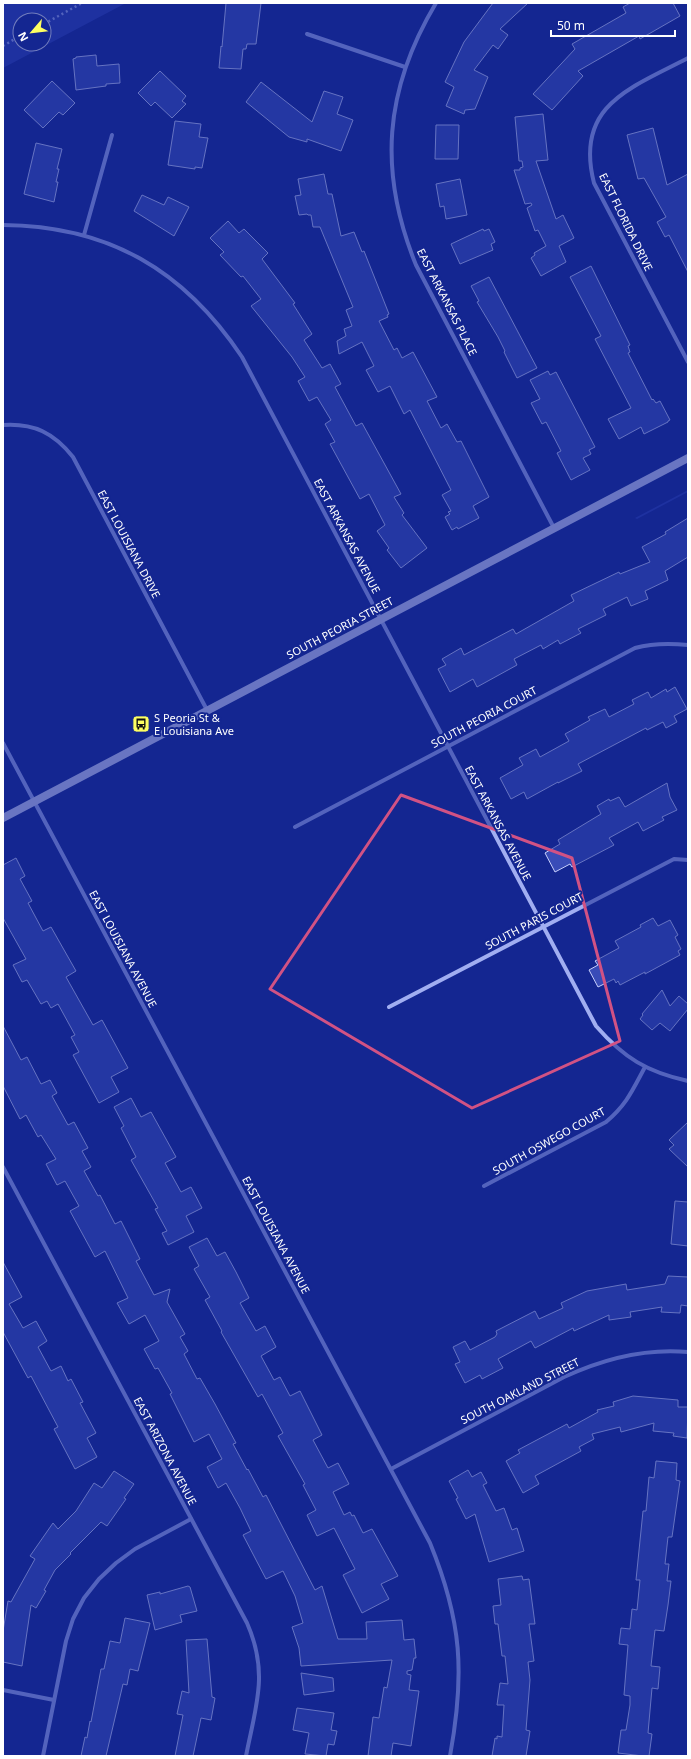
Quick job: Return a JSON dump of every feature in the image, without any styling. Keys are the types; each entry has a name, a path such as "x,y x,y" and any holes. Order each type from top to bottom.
{"main road":[{"name":"SOUTH PEORIA STREET","path":"3,818 688,458"}],"street":[{"name":"EAST ARKANSAS PLACE","path":"436,3 421,27 405,67 394,113 391,141 393,184 398,212 416,266 554,528"},
{"path":"307,34 405,67"},
{"name":"EAST FLORIDA DRIVE","path":"688,58 629,89 613,100 602,112 593,129 589,164 594,183 688,362"},
{"path":"84,235 112,135"},
{"name":"EAST ARKANSAS AVENUE","path":"3,225 29,225 84,235 129,252 160,270 177,283 208,312 226,334 242,357 596,1026 610,1042 626,1056 644,1067 666,1076 688,1081"},
{"name":"EAST LOUISIANA DRIVE","path":"3,424 29,426 48,433 63,445 73,457 207,710"},
{"name":"SOUTH PEORIA COURT","path":"295,827 635,648 650,644 666,643 688,645"},
{"name":"EAST LOUISIANA AVENUE","path":"3,743 430,1543 443,1573 452,1605 458,1637 460,1686 457,1718 450,1756"},
{"name":"SOUTH PARIS COURT","path":"389,1007 674,859 688,860"},
{"name":"SOUTH OSWEGO COURT","path":"484,1186 606,1122 621,1109 631,1094 644,1067"},
{"name":"EAST ARIZONA AVENUE","path":"3,1167 247,1623 254,1640 259,1663 260,1686 246,1756"},
{"name":"SOUTH OAKLAND STREET","path":"391,1469 586,1366 633,1354 657,1351 688,1352"},
{"path":"43,1756 66,1641 73,1619 84,1598 99,1579 116,1563 135,1549 191,1519"},
{"path":"3,1690 54,1700"}],"path":[{"path":"52,20 82,3"},
{"path":"3,46 12,41"}],"highlighted area":[{"path":"401,795 572,858 620,1041 472,1108 270,989"}],"shaded area":[{"path":"3,3 126,3 52,42 52,12 12,12 12,52 33,52 3,68"},
{"path":"688,490 688,492 637,519 635,518"}],"building":[{"path":"226,3 261,3 256,44 247,44 246,49 243,49 241,69 219,68"},
{"path":"493,3 528,3 500,29 508,35 498,49 493,45 474,70 488,77 475,109 465,110 464,114 446,106 454,87 445,82 464,42"},
{"path":"630,3 673,3 680,16 640,39 639,36 578,71 583,76 552,110 533,94 575,49 572,44 626,13 623,7"},
{"path":"96,55 97,66 119,64 120,83 106,84 106,86 76,90 73,59 76,57"},
{"path":"160,71 186,96 182,101 186,104 172,118 155,102 151,106 138,93"},
{"path":"52,81 75,103 63,115 59,112 43,128 24,110"},
{"path":"261,82 312,122 324,91 343,97 337,114 353,120 341,151 307,139 307,142 289,137 246,102"},
{"path":"543,114 548,160 536,161 556,219 563,215 574,238 559,246 566,262 541,276 531,258 535,255 534,253 546,246 538,230 535,231 527,208 532,205 531,203 525,204 514,170 520,170 520,168 523,167 522,161 519,161 515,117"},
{"path":"175,121 201,124 199,137 208,138 202,168 195,167 195,169 168,165"},
{"path":"436,125 459,125 458,159 435,159"},
{"path":"653,128 667,185 688,174 688,272 669,235 665,237 657,222 666,217 644,178 638,179 627,135"},
{"path":"36,143 62,149 57,169 59,169 56,182 58,182 54,202 24,194"},
{"path":"324,174 328,194 332,194 341,236 354,232 362,252 364,251 389,314 387,315 388,317 379,321 394,350 397,348 402,358 413,352 437,397 427,401 441,428 447,424 457,442 461,441 489,497 473,506 479,518 458,529 457,527 452,530 445,517 450,514 448,512 451,511 442,495 451,490 410,410 404,414 390,386 378,392 366,370 374,366 362,342 339,354 337,341 346,336 344,329 352,326 346,310 353,307 320,227 313,227 311,215 299,215 295,196 301,195 298,179"},
{"path":"460,179 467,215 446,219 444,206 440,207 436,184"},
{"path":"142,195 164,205 168,197 189,207 174,236 134,211"},
{"path":"228,221 239,233 244,229 268,253 262,259 295,303 293,304 312,334 304,340 322,368 330,364 341,384 335,387 356,426 362,423 401,494 394,497 404,513 402,515 427,548 401,568 387,550 389,548 377,531 385,525 369,494 360,499 330,444 335,442 325,424 331,420 317,397 309,401 298,381 305,377 292,357 251,306 261,299 243,276 241,277 220,255 224,252 210,238"},
{"path":"483,229 484,231 489,229 495,242 491,244 493,250 460,264 451,244"},
{"path":"591,266 630,345 628,346 630,352 628,353 652,400 653,399 656,403 660,401 670,420 644,434 641,427 619,439 608,419 631,408 595,339 601,336 570,277"},
{"path":"489,277 537,368 517,378 498,337 477,302 479,301 471,286"},
{"path":"548,371 550,375 556,372 595,447 589,450 591,454 583,458 590,470 571,480 557,453 561,451 546,422 542,424 531,403 540,399 530,380"},
{"path":"688,518 688,557 665,571 668,580 645,591 648,599 631,606 627,597 603,609 606,615 578,629 581,633 560,644 558,640 543,649 541,645 514,659 517,665 477,687 473,679 450,692 438,669 446,665 442,659 461,648 464,655 513,629 516,634 574,601 571,595 619,572 620,574 650,562 642,547 666,534 665,532"},
{"path":"675,687 687,709 674,716 677,722 666,728 663,722 647,730 646,728 578,764 582,771 527,799 524,792 511,799 500,778 523,765 519,758 536,749 540,757 569,741 565,734 590,720 588,717 605,709 609,717 634,704 632,700 648,692 651,698 666,689 667,692"},
{"path":"667,783 670,797 677,810 662,817 664,820 643,831 638,822 609,838 614,845 572,867 570,864 555,872 545,853 560,844 558,840 601,814 597,806 609,799 610,801 619,797 625,807"},
{"path":"16,858 25,876 20,879 32,901 28,903 43,931 51,927 76,971 66,977 93,1025 102,1020 128,1068 111,1077 119,1092 99,1103 73,1055 79,1052 71,1037 75,1035 58,1004 51,1008 47,1001 41,1004 27,980 22,982 13,965 26,959 3,918 3,865"},
{"path":"653,918 658,926 670,920 678,935 675,937 681,949 678,951 680,955 645,974 645,972 620,985 618,981 616,983 614,979 598,987 589,970 598,965 595,961 619,948 615,941 641,927 640,925"},
{"path":"662,990 670,1006 679,996 688,1004 688,1009 670,1031 660,1023 652,1030 640,1019 643,1015 642,1014"},
{"path":"3,1026 21,1060 27,1057 41,1084 50,1080 57,1093 52,1096 68,1125 74,1122 88,1148 82,1151 91,1167 84,1171 98,1196 100,1195 115,1224 121,1221 140,1259 136,1261 154,1295 170,1289 167,1302 185,1334 180,1337 188,1351 184,1354 197,1379 200,1378 215,1404 236,1443 233,1444 247,1470 248,1469 263,1497 266,1495 315,1590 322,1586 338,1639 367,1639 366,1622 402,1620 404,1640 414,1639 416,1658 414,1658 412,1670 407,1671 407,1674 411,1675 409,1690 419,1691 411,1746 393,1743 391,1756 368,1756 373,1717 379,1718 384,1687 387,1688 392,1660 301,1666 299,1648 292,1627 303,1623 295,1596 283,1571 266,1579 243,1535 251,1531 240,1508 226,1483 218,1488 207,1467 222,1459 209,1434 194,1442 170,1394 172,1393 158,1368 155,1369 144,1349 159,1341 145,1315 129,1324 117,1303 128,1298 105,1251 95,1257 70,1211 79,1206 65,1181 57,1185 46,1164 56,1159 41,1135 38,1137 26,1115 20,1119 3,1086"},
{"path":"131,1098 141,1117 151,1112 176,1157 165,1163 181,1192 191,1187 202,1208 186,1216 194,1232 168,1245 162,1233 167,1231 155,1209 158,1208 131,1160 136,1157 121,1128 124,1126 114,1107"},
{"path":"688,1122 688,1167 669,1149 674,1145 669,1140"},
{"path":"675,1201 688,1202 688,1246 671,1244"},
{"path":"207,1238 217,1256 225,1252 236,1272 249,1298 240,1303 256,1331 265,1326 276,1347 261,1356 274,1380 280,1377 290,1396 300,1391 322,1435 313,1440 328,1468 338,1463 349,1484 333,1492 344,1515 350,1512 352,1516 354,1515 363,1533 372,1529 398,1576 381,1584 389,1599 362,1613 343,1575 355,1569 334,1528 317,1536 307,1515 316,1510 303,1485 305,1484 278,1436 283,1433 262,1394 258,1397 221,1332 222,1331 205,1300 210,1297 194,1269 199,1266 189,1247"},
{"path":"3,1262 22,1297 9,1304 23,1328 36,1321 47,1341 38,1347 51,1371 61,1366 68,1381 71,1379 83,1402 80,1403 96,1433 87,1438 97,1457 75,1469 54,1429 58,1427 31,1376 28,1378 3,1332"},
{"path":"668,1276 688,1277 688,1306 681,1305 680,1313 661,1312 662,1307 630,1312 631,1317 609,1320 609,1315 574,1331 573,1328 535,1348 531,1341 498,1359 503,1368 482,1379 480,1375 465,1383 455,1364 460,1362 453,1347 465,1341 470,1350 495,1337 497,1334 496,1331 535,1311 539,1319 563,1308 561,1303 587,1291 626,1284 627,1290 665,1284"},
{"path":"633,1396 678,1400 678,1407 688,1407 687,1438 673,1436 674,1433 653,1431 654,1423 621,1432 620,1427 592,1434 594,1439 579,1447 581,1451 535,1476 539,1484 523,1493 506,1461 520,1453 518,1450 567,1424 569,1428 598,1412 597,1410 614,1406 613,1402"},
{"path":"656,1461 677,1463 676,1480 680,1481 672,1537 668,1537 665,1564 669,1564 667,1581 671,1581 664,1631 655,1630 651,1666 660,1667 658,1689 652,1688 648,1733 652,1734 649,1756 643,1756 618,1753 621,1730 626,1730 630,1705 630,1696 624,1695 628,1645 619,1644 621,1628 630,1629 632,1609 637,1610 640,1580 636,1580 643,1511 646,1511 649,1477 654,1478"},
{"path":"468,1470 472,1477 481,1472 487,1483 483,1485 496,1511 504,1508 512,1530 517,1528 524,1551 489,1562 475,1514 466,1519 456,1499 458,1498 449,1481"},
{"path":"114,1471 134,1484 124,1498 126,1499 107,1526 101,1522 55,1570 44,1590 46,1591 36,1608 31,1605 22,1666 3,1662 3,1631 8,1601 11,1602 35,1559 30,1556 53,1523 58,1529 76,1511 94,1483 102,1488"},
{"path":"522,1576 523,1580 529,1579 535,1624 529,1624 534,1661 528,1662 530,1680 526,1730 530,1731 526,1756 492,1756 495,1738 497,1739 497,1736 502,1737 504,1705 497,1705 500,1683 508,1684 505,1656 502,1656 498,1624 495,1624 493,1606 501,1605 498,1579"},
{"path":"188,1586 190,1587 197,1611 180,1615 182,1622 155,1630 147,1595 160,1592 160,1594"},
{"path":"125,1618 150,1623 138,1671 130,1669 127,1685 123,1684 106,1756 81,1756 85,1737 87,1738 90,1721 91,1722 101,1669 104,1669 110,1641 120,1643"},
{"path":"207,1639 212,1697 215,1698 211,1720 201,1718 193,1756 175,1756 183,1715 177,1714 182,1691 189,1693 186,1640"},
{"path":"301,1673 333,1678 334,1691 304,1695"},
{"path":"297,1708 334,1713 331,1730 337,1731 334,1745 328,1744 326,1756 305,1754 309,1733 293,1730"}],"place":[{"name":"S Peoria St & E Louisiana Ave","path":"141,724"}]}
